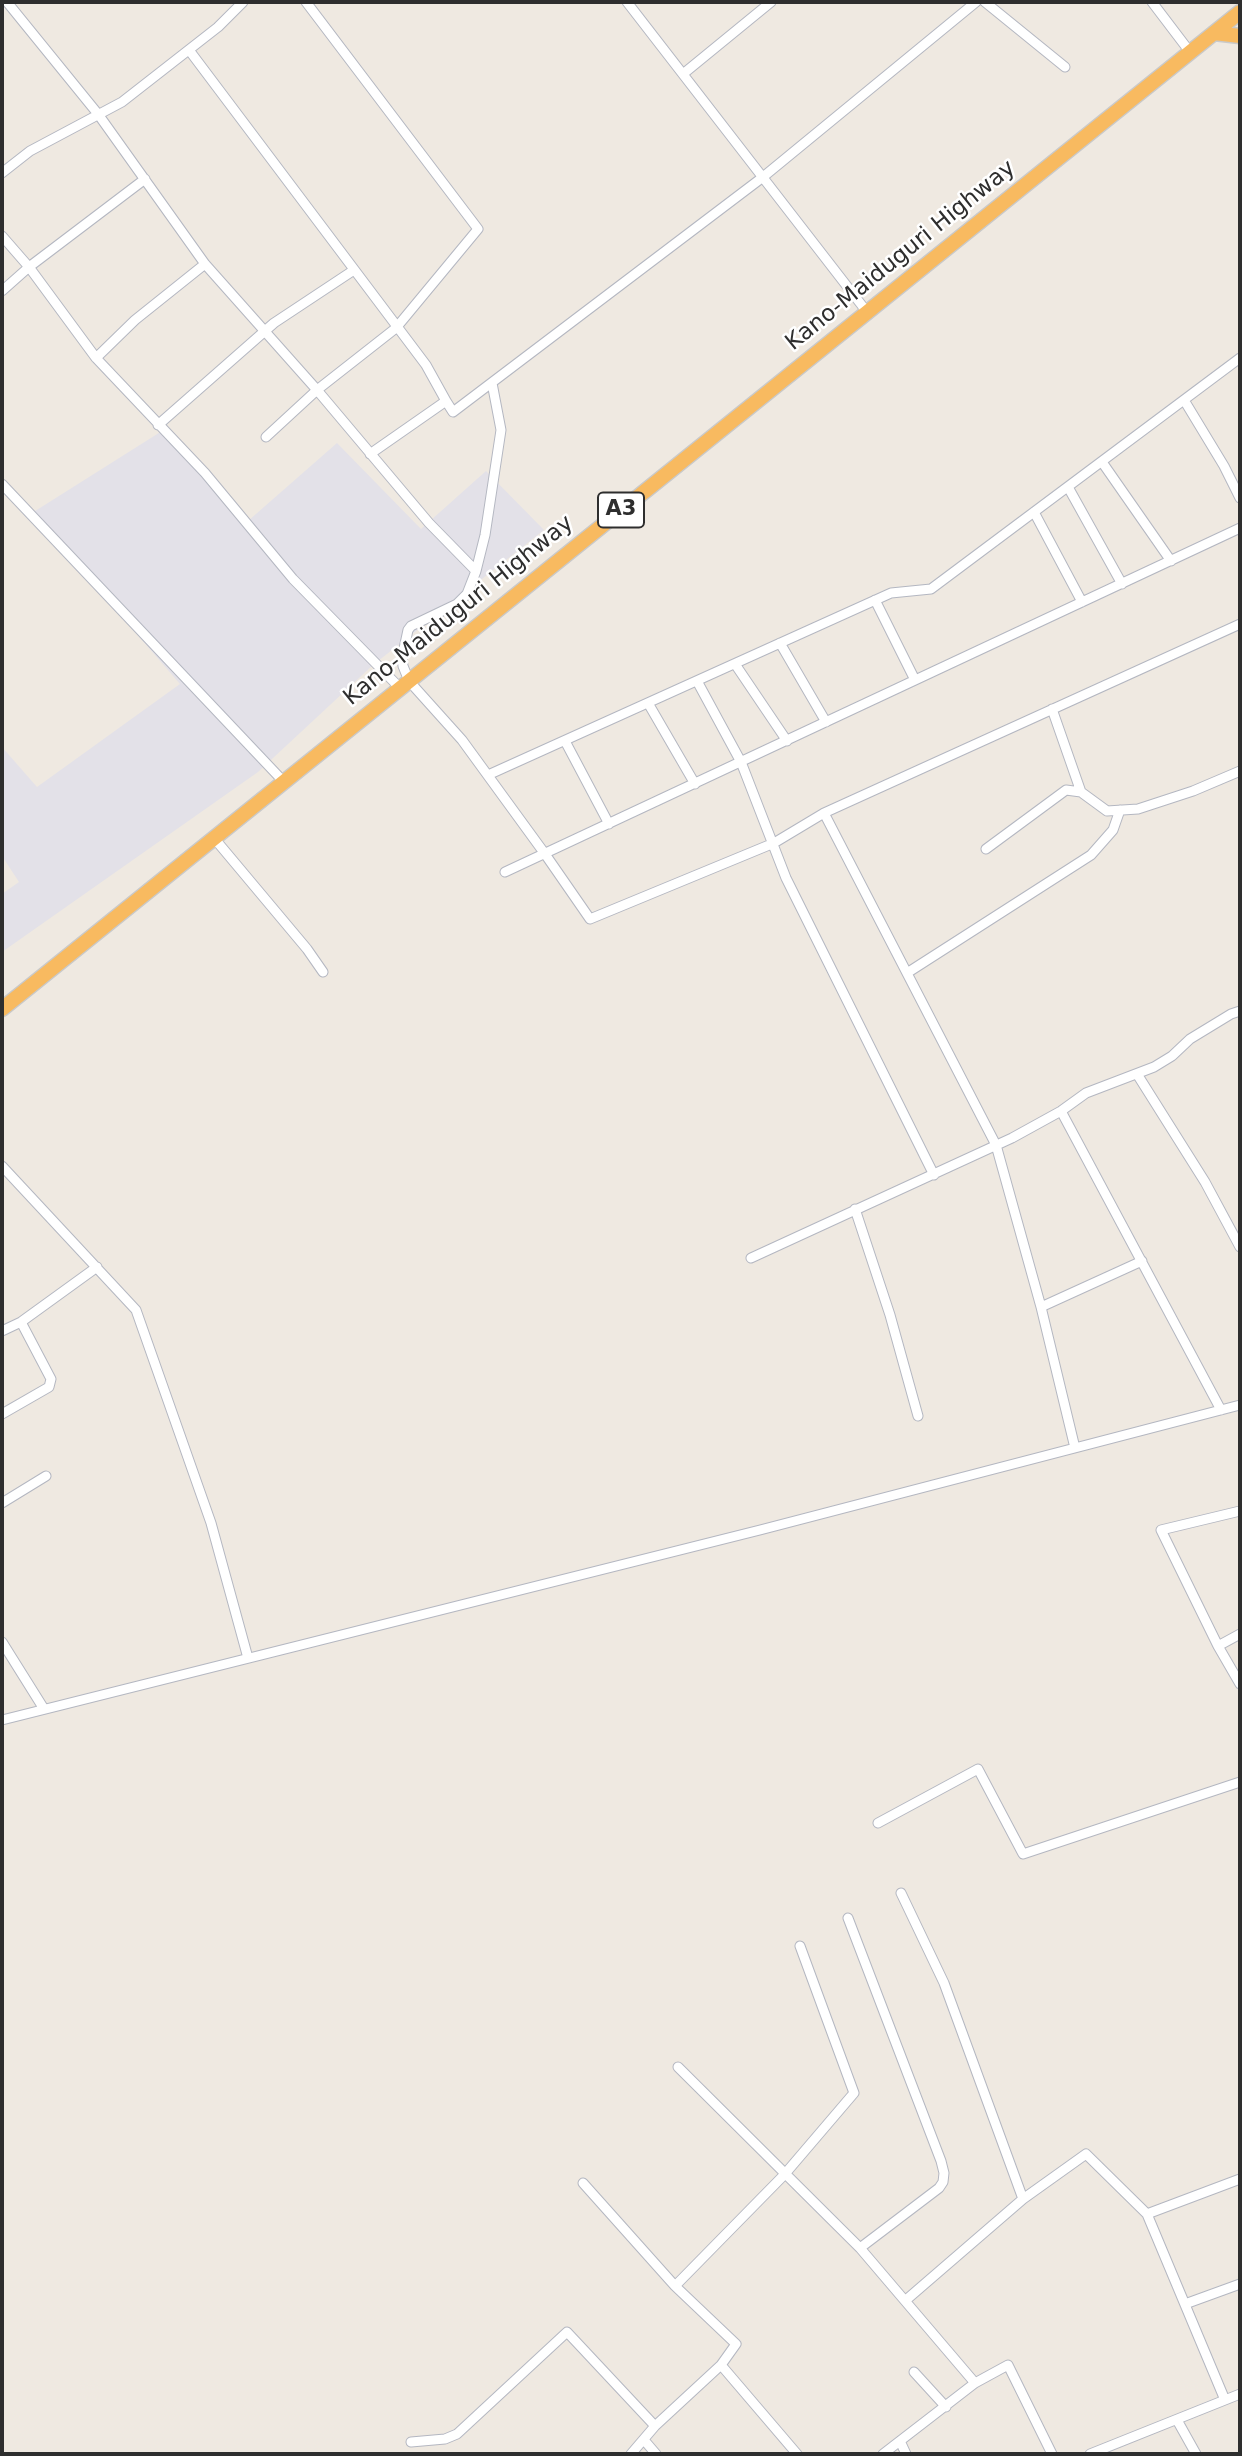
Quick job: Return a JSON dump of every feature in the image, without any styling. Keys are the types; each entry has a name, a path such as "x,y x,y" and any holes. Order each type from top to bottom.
{"highway":[{"name":"Kano-Maiduguri Highway","path":"2,1009 1240,12"},
{"path":"1214,33 1240,36"}],"street":[{"path":"7,2 98,114 205,264 317,390 429,523 476,571"},
{"path":"2,173 30,151 122,102 218,27 243,2"},
{"path":"266,437 317,390 396,328 478,229 306,2"},
{"path":"627,2 867,312"},
{"path":"683,74 771,2"},
{"path":"190,50 426,365 453,412 763,177 976,2"},
{"path":"985,2 1065,67"},
{"path":"1152,2 1190,52"},
{"path":"2,291 29,267 145,179"},
{"path":"2,236 29,267 96,358 205,473 293,579 462,740 590,919 774,843 824,813 1240,624"},
{"path":"96,358 135,320 205,264"},
{"path":"158,425 264,332 324,288 354,270"},
{"path":"488,775 891,593 931,589 1240,358"},
{"path":"405,685 402,658 408,630 411,626 457,604 467,594 476,571 485,535 501,430 492,383"},
{"path":"1184,400 1240,498"},
{"path":"370,454 446,401"},
{"path":"1101,462 1171,561"},
{"path":"2,484 284,782"},
{"path":"1068,487 1122,584"},
{"path":"1034,512 1082,602"},
{"path":"505,872 1240,528"},
{"path":"875,600 915,680"},
{"path":"780,643 826,722"},
{"path":"734,664 787,741"},
{"path":"697,681 741,762 786,878 934,1175"},
{"path":"648,703 695,784"},
{"path":"1052,709 1081,792"},
{"path":"565,741 609,824"},
{"path":"986,849 1066,790 1081,792 1107,811 1120,810 1149,805 1193,791 1240,771"},
{"path":"907,973 1091,855 1113,830 1120,810"},
{"path":"824,813 996,1146 1041,1307 1075,1448"},
{"path":"214,838 307,949 323,972"},
{"path":"751,1258 996,1146 1061,1111 1086,1093 1154,1067 1172,1056 1190,1039 1240,1011"},
{"path":"1137,1074 1205,1182 1240,1247"},
{"path":"1061,1111 1221,1410"},
{"path":"2,1166 136,1310 211,1523 248,1658"},
{"path":"855,1209 890,1315 918,1416"},
{"path":"1041,1307 1142,1261"},
{"path":"2,1331 21,1322 97,1267"},
{"path":"2,1415 49,1387 51,1379 21,1322"},
{"path":"2,1720 760,1530 1240,1405"},
{"path":"2,1503 46,1476"},
{"path":"1240,1511 1161,1530 1218,1646 1240,1684"},
{"path":"1218,1646 1240,1634"},
{"path":"2,1642 44,1709"},
{"path":"878,1823 978,1769 1023,1854 1240,1782"},
{"path":"901,1893 944,1983 1023,2199"},
{"path":"848,1918 944,2174 939,2188 860,2248"},
{"path":"675,2286 785,2175 854,2093 800,1946"},
{"path":"678,2067 860,2248 975,2382"},
{"path":"906,2300 1023,2199 1086,2154 1147,2214 1225,2400"},
{"path":"1147,2214 1240,2179"},
{"path":"583,2183 675,2286 736,2344 722,2365 655,2426 631,2454"},
{"path":"1185,2304 1240,2284"},
{"path":"411,2442 445,2439 457,2434 566,2332 655,2426"},
{"path":"722,2365 797,2454"},
{"path":"883,2454 975,2382 1007,2365 1052,2454"},
{"path":"914,2372 946,2406"},
{"path":"1090,2454 1240,2394"},
{"path":"1177,2420 1196,2454"},
{"path":"645,2440 656,2454"},
{"path":"900,2441 906,2454"}],"shaded area":[{"path":"162,431 248,521 337,443 421,529 486,471 544,530 373,665 258,772 2,952 2,894 19,882 2,856 2,747 37,787 180,684 32,513"}]}
